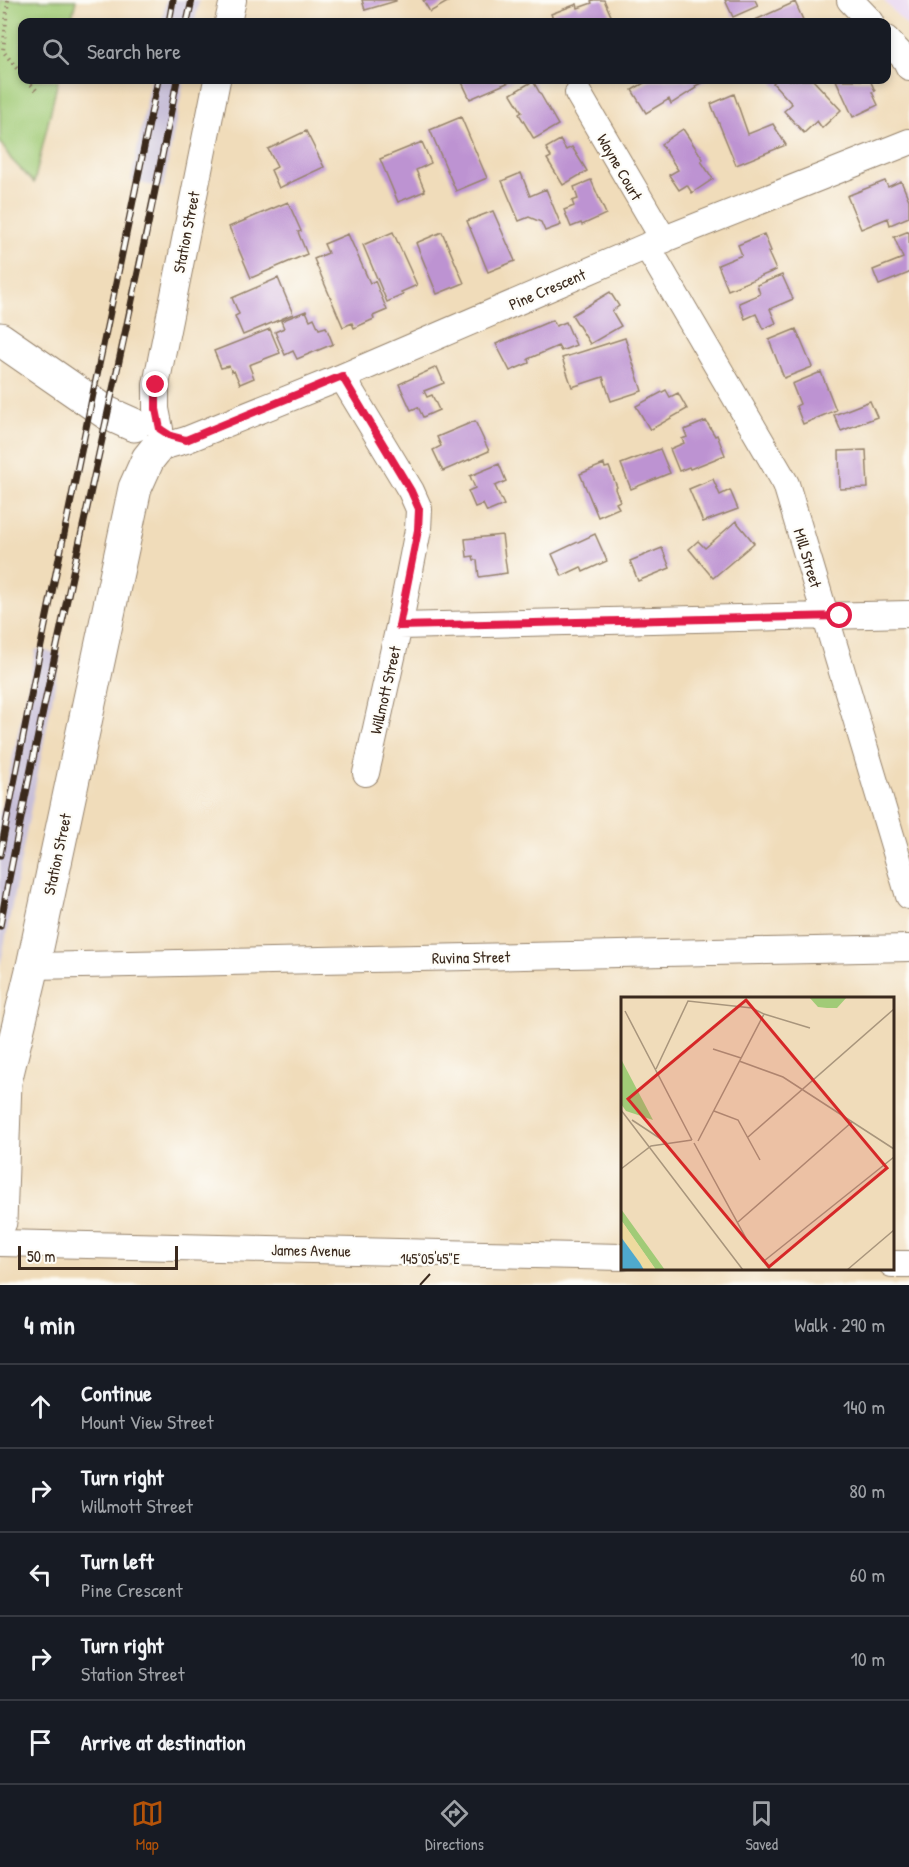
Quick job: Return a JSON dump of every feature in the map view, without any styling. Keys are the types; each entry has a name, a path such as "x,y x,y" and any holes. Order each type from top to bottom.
{"street":[{"path":"229,18 233,0"},
{"path":"850,0 867,18"},
{"path":"891,45 909,67"},
{"name":"Station Street","path":"0,1222 5,1082 33,966 135,488 146,434 146,408 156,385 216,84"},
{"name":"Wayne Court","path":"578,93 656,243"},
{"name":"Pine Crescent","path":"146,434 342,376 656,243 909,141"},
{"name":"Mill Street","path":"656,243 786,484 909,896"},
{"path":"5,338 146,434"},
{"name":"Willmott Street","path":"342,376 411,491 419,509 418,530 399,626 366,773"},
{"path":"399,626 909,614"},
{"name":"Ruvina Street","path":"33,966 909,948"},
{"name":"James Avenue","path":"0,1243 621,1257"}],"path":[{"path":"8,0 3,51 18,70"},
{"path":"31,84 38,92"}],"shaded area":[{"path":"166,0 199,0 196,18 163,18"},
{"path":"883,0 909,0 909,28"},
{"path":"150,84 183,84 163,188 131,181"},
{"path":"36,649 61,654 0,967 0,816"}],"green space":[{"path":"0,0 76,0 72,18 18,18 18,84 57,84 34,183 11,159 0,142"}],"building":[{"path":"362,0 396,0 396,1 365,10"},
{"path":"423,0 451,0 430,12"},
{"path":"604,0 612,18 552,18 551,14 577,4 578,8 592,3 591,1"},
{"path":"725,0 755,0 758,6 733,17"},
{"path":"795,2 802,18 760,18"},
{"path":"463,84 505,84 470,99"},
{"path":"528,84 535,84 558,125 534,139 519,114 522,112 511,94"},
{"path":"642,84 699,84 671,104 669,99 646,113 632,90"},
{"path":"774,84 817,84 841,110 822,128 817,121 804,133 784,111 792,104"},
{"path":"838,84 872,84 875,91 872,92 878,105 853,117"},
{"path":"734,94 748,134 773,124 786,145 736,165 711,104"},
{"path":"461,117 487,178 456,191 430,130"},
{"path":"683,129 713,179 692,193 687,185 679,190 669,175 678,170 661,144"},
{"path":"306,131 324,167 279,188 271,170 277,167 268,149"},
{"path":"560,140 566,150 572,147 587,171 563,185 547,159 551,157 546,148"},
{"path":"422,142 431,163 416,170 425,191 398,202 380,159"},
{"path":"521,173 530,196 546,189 561,225 545,231 541,222 529,217 519,221 502,181"},
{"path":"591,180 606,214 582,225 581,223 571,227 564,210 574,206 572,201 578,199 574,187"},
{"path":"885,181 888,187 901,181 909,200 909,217 890,225 888,218 861,229 847,196"},
{"path":"288,202 301,231 298,232 307,254 251,278 229,227"},
{"path":"493,211 515,261 488,272 467,221"},
{"path":"909,231 909,273 879,285 873,270 903,258 894,237"},
{"path":"393,232 417,285 387,302 363,245"},
{"path":"442,232 464,283 437,294 416,243"},
{"path":"348,234 370,283 375,281 387,310 354,328 352,323 343,327 314,259 328,253 324,244"},
{"path":"764,234 771,251 768,252 776,270 728,290 718,265 742,255 738,245"},
{"path":"782,275 793,299 770,309 776,323 763,329 756,314 745,319 739,303 760,294 757,285"},
{"path":"278,278 293,314 243,335 235,316 239,314 232,298"},
{"path":"610,292 619,306 612,311 621,326 590,344 572,315"},
{"path":"306,311 310,320 314,318 319,329 326,327 333,344 297,359 293,351 285,355 275,332 284,328 281,321"},
{"path":"553,320 556,326 566,322 576,345 561,351 558,346 528,359 529,363 510,371 496,344"},
{"path":"270,329 280,353 249,365 254,378 240,384 229,366 221,368 214,351"},
{"path":"796,329 812,367 784,378 769,340"},
{"path":"625,338 642,391 611,401 603,377 572,387 562,358"},
{"path":"437,367 444,383 424,391 427,397 432,395 439,410 423,417 418,407 411,410 399,384"},
{"path":"821,372 836,410 803,424 796,406 800,404 792,384"},
{"path":"666,390 670,397 678,393 687,409 650,430 636,406"},
{"path":"870,401 877,417 841,431 834,415"},
{"path":"475,421 489,451 443,471 433,450 441,446 437,437"},
{"path":"706,421 715,436 717,435 725,455 679,471 670,449 684,443 682,439 687,437 684,430"},
{"path":"660,449 670,473 631,489 621,464"},
{"path":"866,450 868,488 840,489 839,451"},
{"path":"499,464 506,481 495,486 504,505 487,512 483,504 475,507 468,491 475,488 470,476"},
{"path":"604,464 605,468 609,467 620,501 616,503 619,508 598,517 580,474"},
{"path":"713,479 720,495 730,490 738,509 703,522 689,489"},
{"path":"736,521 754,543 713,578 689,549 698,541 705,548"},
{"path":"595,534 607,561 583,572 581,567 562,576 552,554"},
{"path":"502,535 507,573 479,577 477,560 474,560 473,556 467,557 465,539"},
{"path":"662,548 670,568 638,581 630,561"}],"railway":[{"path":"170,18 173,0"},
{"path":"188,18 192,0"},
{"path":"0,855 157,84"},
{"path":"0,926 42,714 134,292 176,84"}],"route":[{"path":"156,385 156,409 160,429 171,436 186,440 342,376 411,491 419,509 418,530 399,626 840,616"}]}
